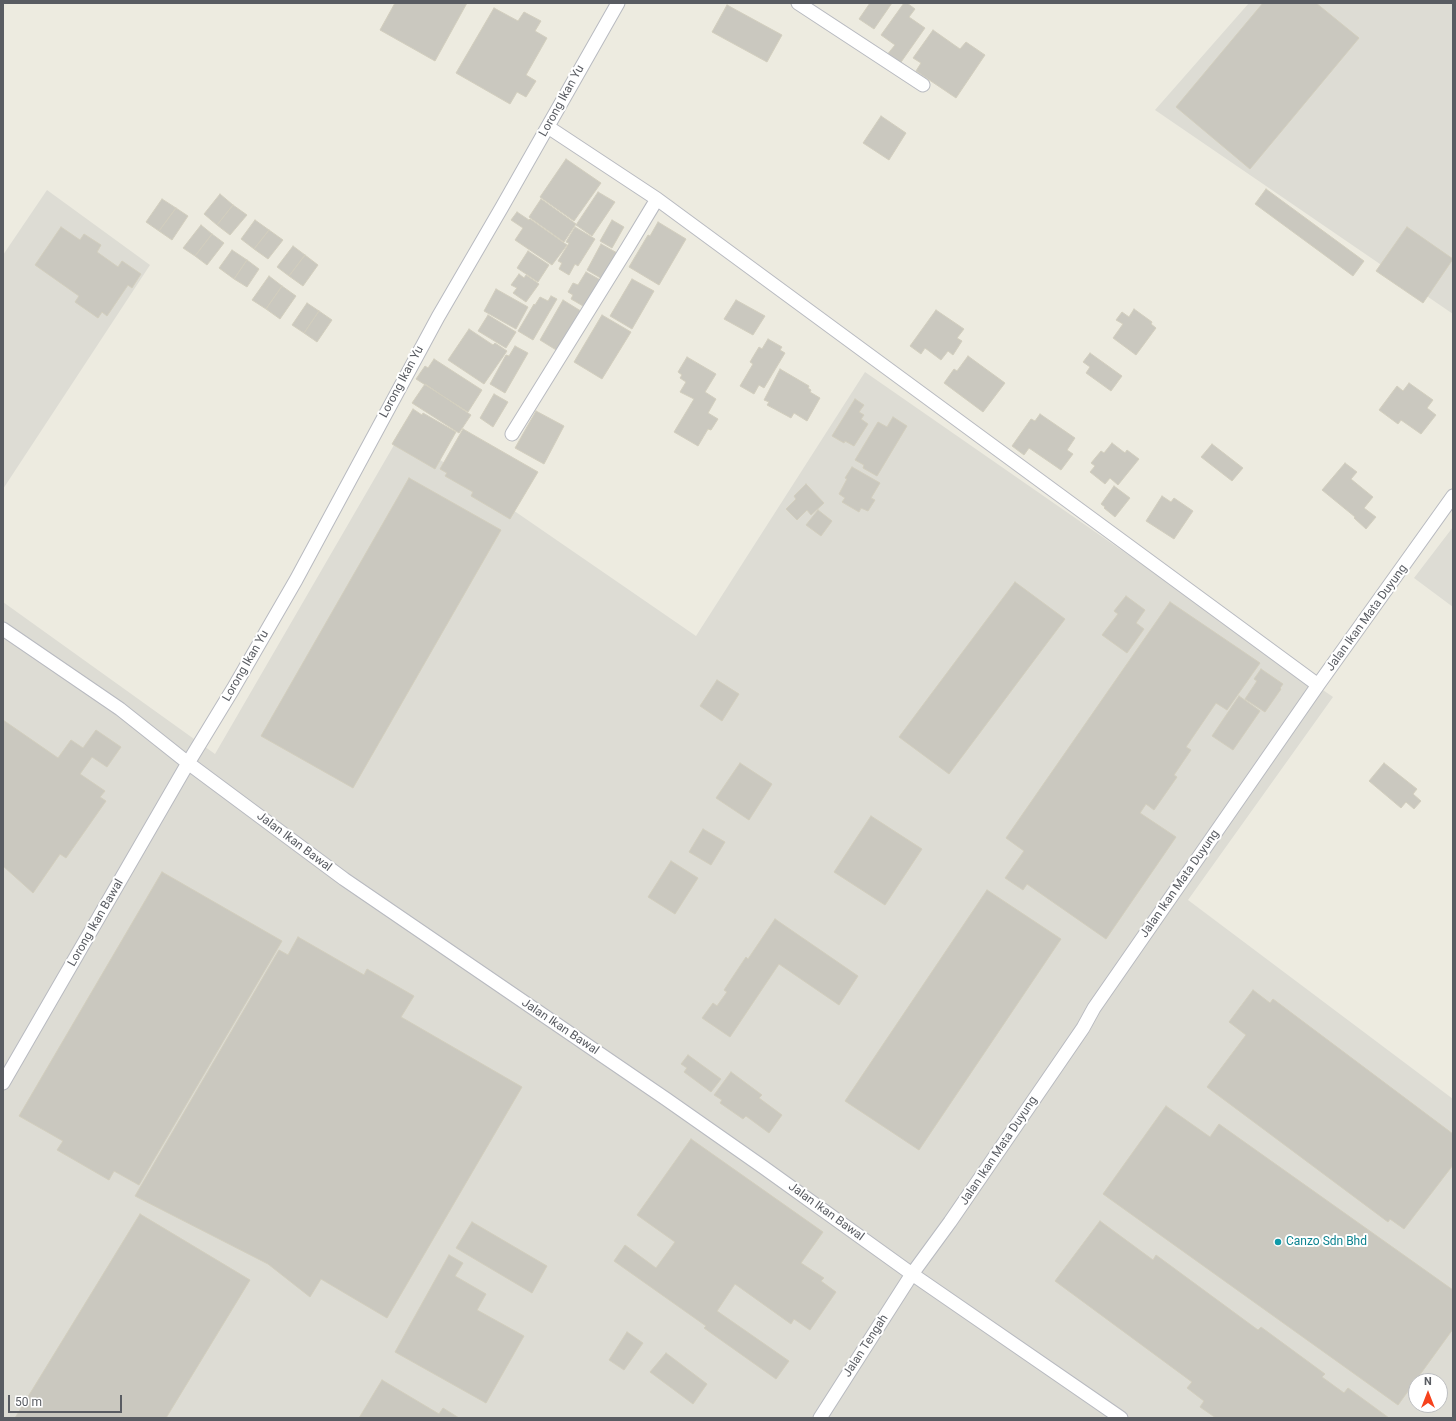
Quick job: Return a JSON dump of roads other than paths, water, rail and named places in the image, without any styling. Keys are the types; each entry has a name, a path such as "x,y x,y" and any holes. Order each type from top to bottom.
{"street":[{"name":"Lorong Ikan Yu","path":"188,763 233,690 296,580 438,317 618,3"},
{"path":"798,3 923,85"},
{"path":"548,127 656,199 1318,686"},
{"path":"512,434 620,261 656,199"},
{"name":"Jalan Ikan Mata Duyung","path":"912,1274 950,1222 1083,1028 1094,1008 1318,686 1453,496"},
{"name":"Jalan Ikan Bawal","path":"3,629 120,709 188,763 344,879 750,1158 912,1274 1121,1418"},
{"name":"Lorong Ikan Bawal","path":"3,1082 188,763"},
{"name":"Jalan Tengah","path":"820,1418 912,1274"}],"place":[{"name":"Canzo Sdn Bhd","path":"1278,1242"}]}
